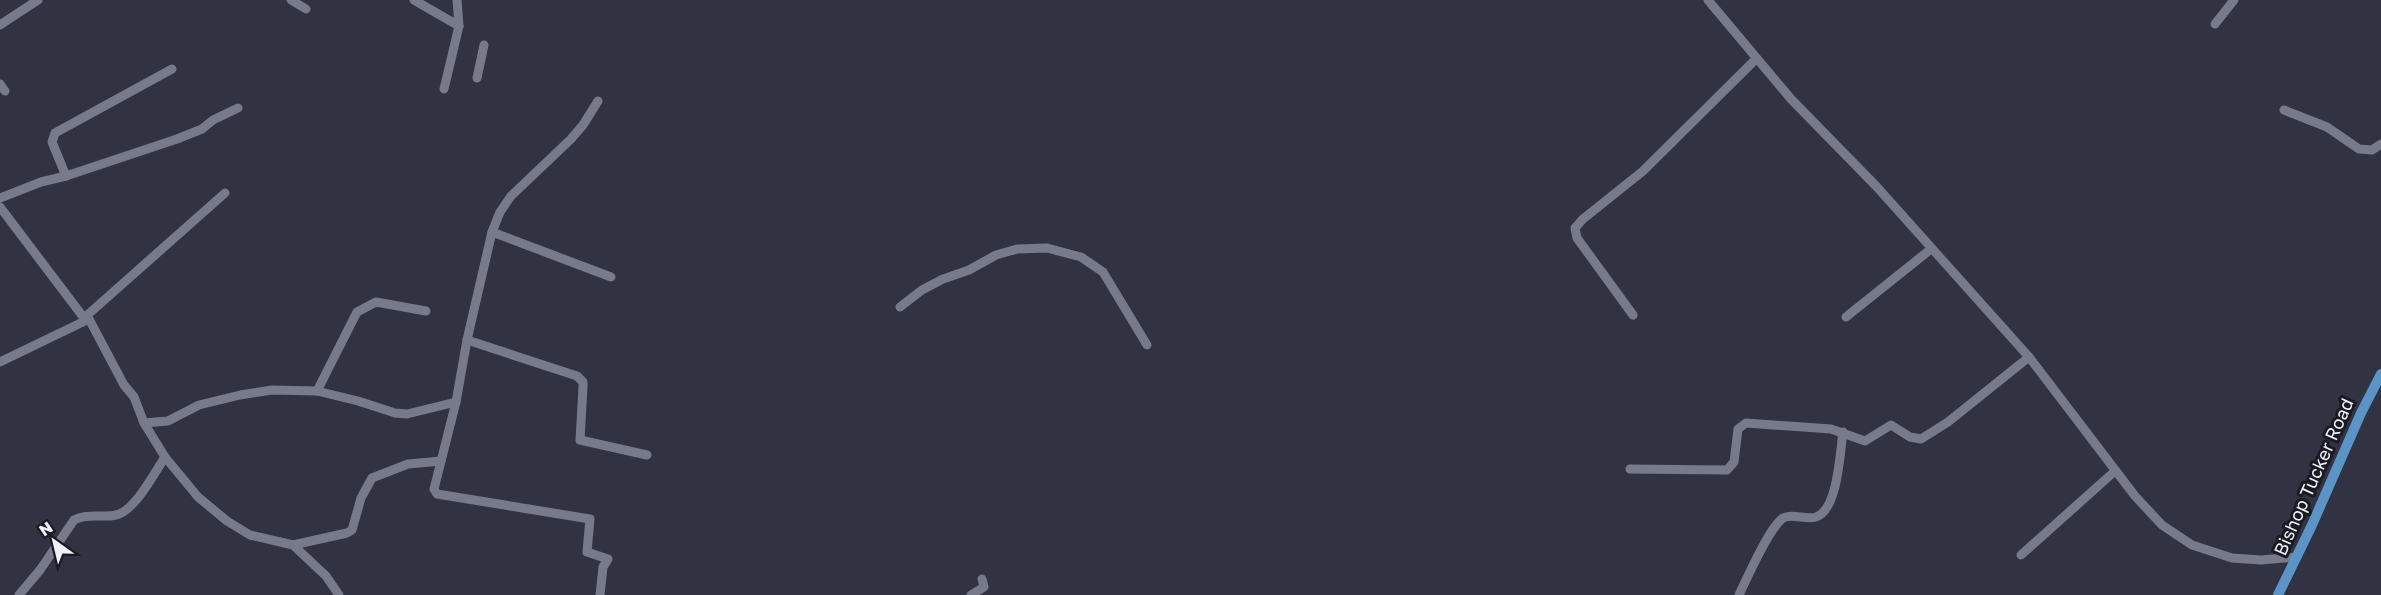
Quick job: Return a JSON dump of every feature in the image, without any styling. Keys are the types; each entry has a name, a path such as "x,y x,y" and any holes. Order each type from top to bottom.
{"main road":[{"name":"Bishop Tucker Road","path":"2278,595 2381,374"}],"street":[{"path":"0,25 39,0"},
{"path":"291,0 306,9"},
{"path":"414,0 459,26"},
{"path":"444,89 459,26 457,0"},
{"path":"1708,0 1791,99 1877,187 2029,357 2148,512 2162,525 2192,545 2232,558 2261,560 2296,557"},
{"path":"2214,24 2234,0"},
{"path":"477,78 484,45"},
{"path":"1633,315 1577,238 1575,228 1643,171 1756,59"},
{"path":"66,176 52,142 55,133 172,69"},
{"path":"598,101 571,139 511,196 492,232 467,340 456,402 434,489 437,494 590,519 587,554 608,559 603,567 600,595"},
{"path":"0,198 41,182 66,176 202,129 213,120 238,108"},
{"path":"2284,110 2327,127 2359,149 2372,150 2381,144"},
{"path":"0,362 87,319 225,193"},
{"path":"0,207 87,319 124,385 134,398 144,423 165,457 198,497 226,520 250,535 293,545 347,533 352,530 361,498 372,478 408,464 441,461"},
{"path":"492,232 611,277"},
{"path":"900,307 922,290 943,279 969,270 996,255 1017,249 1047,248 1081,257 1103,272 1147,345"},
{"path":"1846,317 1931,249"},
{"path":"317,391 357,312 376,302 426,311"},
{"path":"467,340 577,376 583,382 580,440 647,455"},
{"path":"1630,469 1726,470 1734,462 1738,429 1746,423 1831,429 1843,432 1859,441 1865,441 1891,425 1910,437 1921,439 1948,422 2029,357"},
{"path":"144,423 168,421 199,405 272,390 317,391 394,413 407,414 456,402"},
{"path":"1739,595 1759,555 1781,520 1790,516 1812,518 1827,509 1833,495 1843,432"},
{"path":"19,595 40,570 74,520 81,517 123,513 136,500 165,457"},
{"path":"2021,555 2115,471"},
{"path":"293,545 326,576 339,595"},
{"path":"971,595 984,586 982,579"}]}
